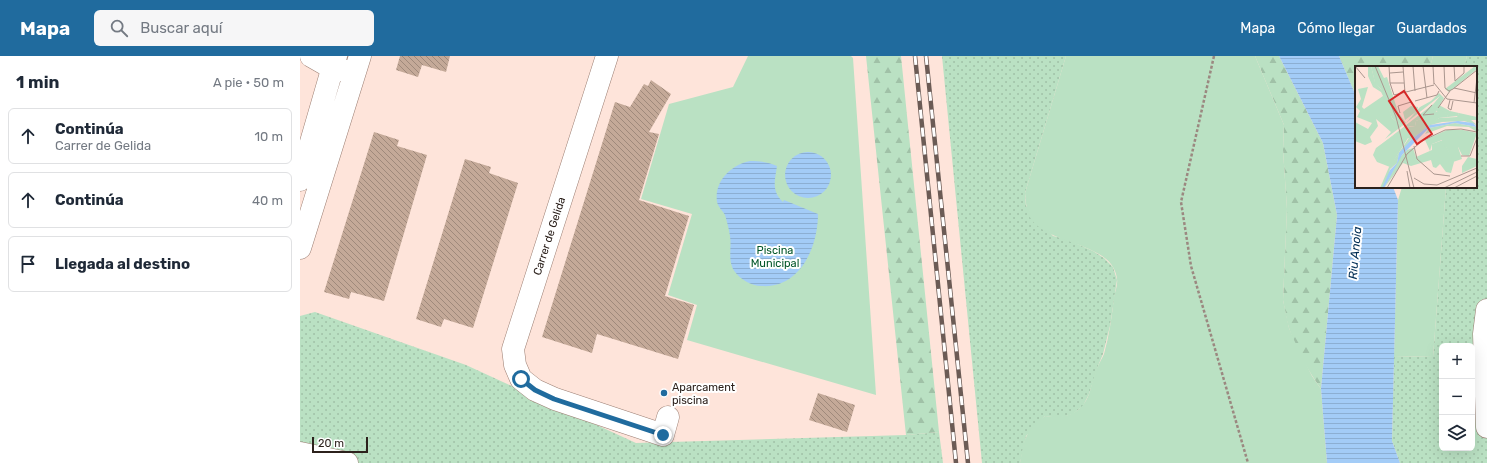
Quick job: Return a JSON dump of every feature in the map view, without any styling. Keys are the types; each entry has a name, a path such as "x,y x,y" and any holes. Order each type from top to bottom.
{"main road":[{"path":"300,248 357,65 334,62 311,56"},
{"name":"Carrer de Gelida","path":"607,56 513,349 515,365 521,379 535,390 554,399 663,435 668,417"},
{"path":"300,180 334,62"},
{"path":"1487,310 1484,334 1487,427"},
{"path":"300,452 347,463"}],"path":[{"path":"1214,56 1181,202 1190,266 1248,463"}],"green space":[{"name":"Piscina Municipal","path":"748,56 851,56 853,58 876,395 687,340 697,305 668,295 692,214 641,199 669,104 733,87"},
{"path":"866,56 901,56 939,432 906,435"},
{"path":"942,56 1066,56 1025,193 1026,206 1053,236 1066,239 1093,251 1104,258 1113,267 1117,280 1110,326 1103,354 1089,394 1083,406 1073,414 1059,418 1045,416 1026,436 1020,463 982,463"},
{"path":"1066,56 1255,56 1284,125 1283,150 1287,209 1283,300 1289,328 1294,340 1312,376 1321,389 1327,463 1020,463 1026,436 1038,422 1045,416 1060,417 1073,413 1083,405 1087,399 1097,368 1104,354 1117,284 1113,267 1105,258 1093,251 1052,235 1040,228 1031,219 1027,210 1025,193"},
{"path":"1255,56 1279,56 1323,143 1337,215 1321,389 1307,368 1299,352 1286,318 1283,300 1287,209 1283,150 1284,125"},
{"path":"1339,56 1433,56 1430,66 1355,66 1355,94"},
{"path":"1433,56 1467,56 1464,66 1430,66"},
{"path":"1467,56 1487,56 1487,463 1400,463 1392,441 1394,356 1433,357 1446,188 1477,188 1477,66 1464,66"},
{"path":"1402,188 1446,188 1433,357 1394,356 1398,200"},
{"path":"315,312 466,365 636,443 906,435 939,432 943,463 300,463 300,316"}],"water":[{"name":"Riu Anoia","path":"1279,56 1339,56 1355,94 1355,188 1393,188 1398,200 1392,441 1400,463 1327,463 1321,389 1337,215 1323,143"},
{"path":"813,152 825,158 830,166 830,184 825,192 817,197 803,198 791,192 786,184 785,170 791,158 799,153"},
{"path":"750,161 764,162 777,166 775,189 779,198 783,202 784,200 818,214 815,240 804,264 786,281 775,285 754,285 743,280 737,275 730,259 730,233 725,215 718,206 717,202 718,187 725,175 736,166"}],"building":[{"path":"400,56 450,56 446,72 422,65 418,77 396,70"},
{"path":"651,80 671,94 649,132 659,134 639,200 689,216 665,296 694,305 678,359 597,334 592,353 542,337 615,102 630,107 644,84 648,86"},
{"path":"374,132 399,140 397,146 427,155 384,301 351,292 349,299 324,292"},
{"path":"465,159 491,167 489,173 518,183 473,328 444,319 441,327 416,319"},
{"path":"818,393 855,405 847,432 809,420"}],"railway":[{"path":"915,56 956,463"},
{"path":"926,56 968,463"}],"place":[{"name":"Aparcament piscina","path":"664,393"}],"route":[{"path":"521,379 535,390 554,399 663,435"}]}
